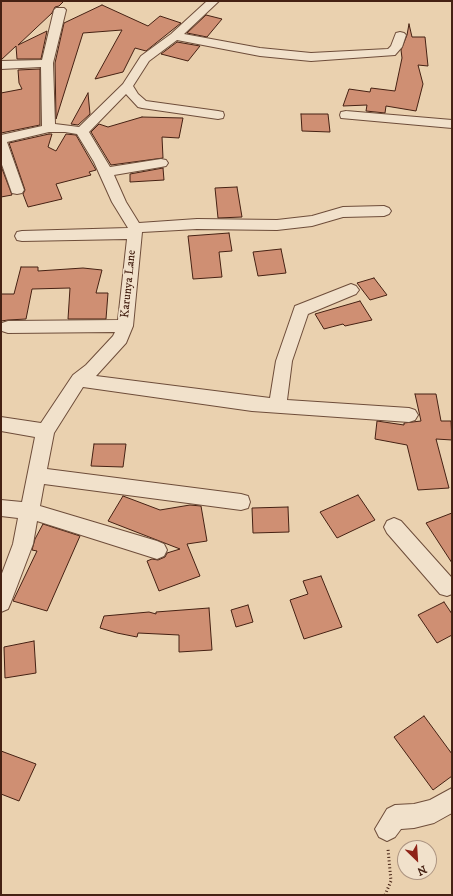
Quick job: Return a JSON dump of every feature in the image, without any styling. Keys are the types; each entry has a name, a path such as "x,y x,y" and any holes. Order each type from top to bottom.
{"street":[{"path":"82,131 127,86 145,59 175,36 213,1"},
{"path":"49,128 47,63 60,10"},
{"path":"175,36 260,52 311,57 391,52 396,47 400,35"},
{"path":"1,65 47,63"},
{"path":"127,86 133,96 142,104 218,115"},
{"path":"346,115 452,124"},
{"path":"1,139 49,128 65,128 82,131 106,172 134,231"},
{"path":"1,142 17,190"},
{"path":"106,172 161,163"},
{"path":"22,236 134,231 197,224 277,225 312,221 343,212 384,211"},
{"name":"Karunya Lane","path":"1,602 23,544 45,431 79,380 92,370 120,339 125,326 134,231"},
{"path":"278,406 284,361 301,310 350,290"},
{"path":"8,327 125,326"},
{"path":"79,380 252,404 409,415"},
{"path":"1,424 45,431"},
{"path":"36,475 241,502"},
{"path":"1,508 30,511 157,550"},
{"path":"394,527 450,589"},
{"path":"387,829 395,817 414,816 434,811 452,800"}],"path":[{"path":"385,895 391,881 387,829"}],"building":[{"path":"1,1 64,1 59,6 55,7 52,13 18,45 47,31 41,59 17,59 16,46 1,60"},
{"path":"102,5 148,26 160,16 181,23 146,51 135,48 123,72 95,79 122,30 83,33 56,119 55,63 64,23"},
{"path":"206,15 222,19 207,37 187,33"},
{"path":"409,24 412,37 425,37 428,66 418,65 423,84 416,111 386,106 385,113 366,111 367,105 343,106 349,89 370,92 371,88 395,91 402,58 401,50 407,35"},
{"path":"177,42 200,46 188,61 161,54"},
{"path":"40,69 40,125 1,133 1,93 22,89 19,83 18,70"},
{"path":"88,93 90,114 78,125 71,124"},
{"path":"301,114 328,114 330,132 302,131"},
{"path":"142,117 183,118 179,138 162,137 163,158 111,165 91,132 99,124 108,127"},
{"path":"52,134 48,147 56,151 66,134 76,135 96,170 89,172 91,175 56,184 62,199 28,207 23,194 25,190 9,143"},
{"path":"1,166 12,195 1,197"},
{"path":"163,168 164,180 130,182 130,174"},
{"path":"237,187 242,217 218,218 215,188"},
{"path":"229,233 232,251 219,252 222,277 193,279 188,236"},
{"path":"281,249 286,273 258,276 253,252"},
{"path":"21,267 38,267 38,271 83,268 102,270 96,293 108,293 106,319 68,319 70,288 32,289 26,319 1,321 1,294 14,294"},
{"path":"374,278 387,295 370,300 357,283"},
{"path":"360,301 372,320 345,326 343,324 324,329 315,314"},
{"path":"415,394 436,394 441,421 451,421 452,440 436,439 449,488 418,490 407,445 375,439 377,421 404,425 404,423 421,421"},
{"path":"94,444 126,444 123,467 91,466"},
{"path":"358,495 375,520 337,538 320,512"},
{"path":"123,496 160,510 190,505 201,506 207,541 187,544 200,576 159,591 147,561 152,559 158,560 165,557 167,553 180,549 108,521"},
{"path":"288,507 289,532 253,533 252,508"},
{"path":"452,513 452,563 426,523"},
{"path":"43,524 80,536 47,611 13,601 37,551 32,550 35,539"},
{"path":"321,576 342,627 304,639 290,600 308,594 303,581"},
{"path":"444,602 452,614 452,635 437,643 418,615"},
{"path":"248,605 253,622 236,627 231,610"},
{"path":"209,608 212,650 179,652 179,635 138,633 137,637 100,628 104,616 149,612 156,614 156,612"},
{"path":"34,641 36,673 5,678 4,647"},
{"path":"424,716 452,754 452,776 433,790 394,737"},
{"path":"1,751 36,764 19,801 1,794"}]}
